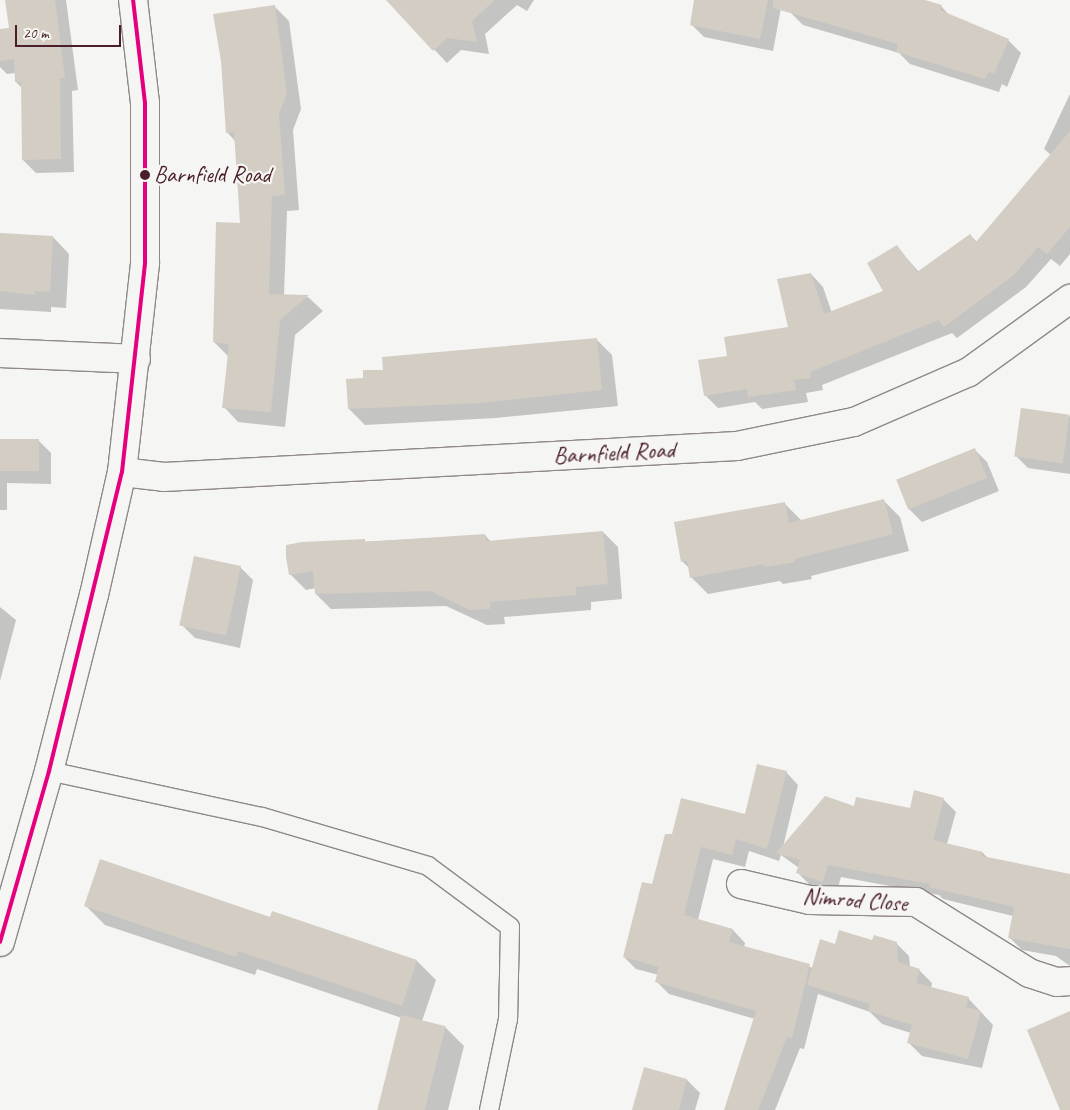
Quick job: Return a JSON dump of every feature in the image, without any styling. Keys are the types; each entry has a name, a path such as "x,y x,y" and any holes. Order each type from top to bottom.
{"street":[{"path":"0,942 49,771 94,595 122,472 146,262 145,103 133,0"},
{"name":"Barnfield Road","path":"122,472 164,477 737,446 854,422 969,372 1070,299"},
{"path":"0,353 136,359"},
{"name":"Nimrod Close","path":"741,884 810,900 916,902 1029,973 1057,982 1070,981"}],"lane":[{"path":"49,771 262,817 428,866 510,927 508,1018 489,1110"}],"building":[{"path":"5,0 55,0 65,78 60,78 61,159 22,160 21,82 15,82 14,59 0,61 0,29 9,28"},
{"path":"386,0 495,0 472,21 477,42 447,38 433,51"},
{"path":"694,0 768,0 760,39 690,25"},
{"path":"774,0 925,0 942,5 940,10 1009,39 994,74 989,72 985,79 896,52 898,44 773,8"},
{"path":"275,5 287,94 279,114 285,195 272,196 269,294 309,295 280,320 271,412 222,408 229,344 213,342 216,222 240,223 234,132 226,133 221,61 213,14"},
{"path":"1070,131 1070,227 1047,254 1038,247 1014,275 944,327 939,320 810,372 811,378 794,380 796,390 748,397 747,389 704,396 698,360 727,356 724,337 788,327 777,279 811,273 824,314 883,291 867,263 897,245 917,272 970,234 976,242"},
{"path":"0,233 53,236 50,292 35,291 34,295 0,291"},
{"path":"597,338 602,390 479,403 348,409 346,379 363,378 363,370 383,370 382,357"},
{"path":"1021,408 1070,415 1063,463 1014,457"},
{"path":"0,439 39,439 39,471 0,471"},
{"path":"975,448 987,478 908,510 896,480"},
{"path":"884,499 893,534 795,559 795,562 765,567 764,564 690,578 687,561 681,562 674,522 785,502 789,523"},
{"path":"603,531 608,584 576,587 576,595 490,602 490,609 470,610 430,591 315,594 313,571 289,575 286,557 286,545 302,542 365,539 365,542 485,534 486,541"},
{"path":"194,556 241,566 226,635 179,625"},
{"path":"757,764 787,771 767,849 736,839 732,855 701,847 684,915 733,929 729,942 810,964 792,1038 787,1037 758,1110 724,1110 756,1011 655,982 659,967 623,957 642,882 652,884 665,834 672,834 681,798 745,814"},
{"path":"914,790 944,798 933,840 983,852 982,856 1070,874 1070,949 1008,938 1014,907 929,887 930,884 828,865 823,882 796,873 800,860 776,853 825,796 854,806 856,797 910,808"},
{"path":"100,859 270,917 272,911 417,960 402,1006 238,951 236,957 84,906"},
{"path":"839,930 872,940 874,935 897,942 898,962 920,969 916,983 969,997 966,1007 981,1011 968,1059 907,1043 912,1025 868,1011 870,1004 807,985 820,939 835,944"},
{"path":"1070,1011 1070,1110 1060,1110 1027,1030"},
{"path":"401,1015 446,1026 425,1110 377,1110"},
{"path":"644,1067 687,1079 679,1110 632,1110"}],"transit line":[{"path":"0,942 49,771 122,472 145,262 145,103 133,0"}],"place":[{"name":"Barnfield Road","path":"145,175"}]}
